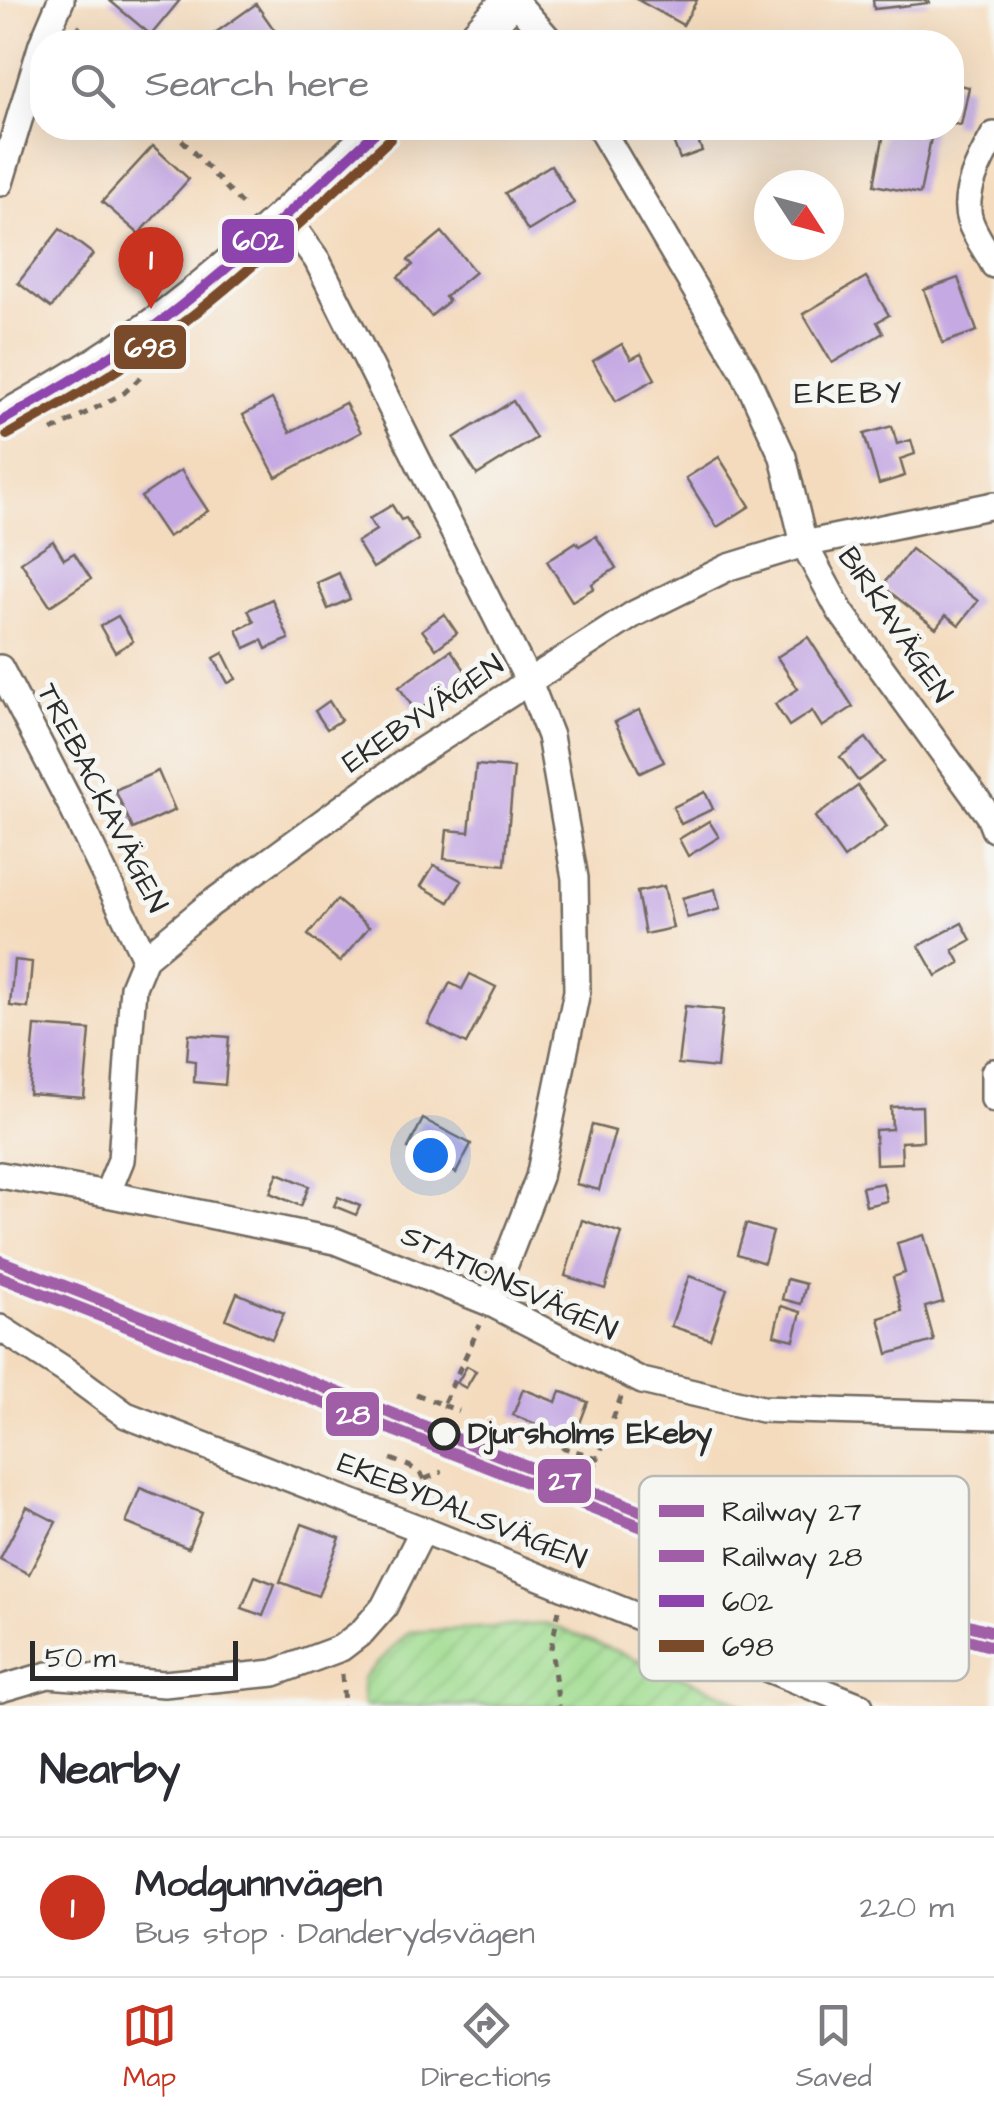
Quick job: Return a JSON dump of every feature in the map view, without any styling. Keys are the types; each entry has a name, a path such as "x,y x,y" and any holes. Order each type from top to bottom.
{"street":[{"path":"48,30 61,0"},
{"path":"483,30 512,0 540,30"},
{"path":"0,183 30,85"},
{"path":"994,135 981,158 969,199 970,220 994,266"},
{"path":"0,422 108,358 162,320 286,216 367,140"},
{"name":"BIRKAVÄGEN","path":"607,140 744,372 783,457 804,544 840,611 989,816 994,829"},
{"path":"286,216 317,260 529,682 550,736 575,878 577,991 538,1177 486,1311"},
{"name":"EKEBYVÄGEN","path":"144,958 209,905 415,755 650,606 729,567 804,544 994,505"},
{"name":"TREBACKAVÄGEN","path":"0,668 144,958"},
{"path":"107,1194 121,1160 134,987 144,958"},
{"path":"994,1072 994,1100"},
{"name":"STATIONSVÄGEN","path":"0,1175 335,1241 642,1381 762,1410 994,1416"},
{"name":"EKEBYDALSVÄGEN","path":"0,1328 126,1414 639,1616"},
{"path":"0,1688 48,1675 164,1684 274,1673 291,1667 341,1648 362,1632 384,1607 423,1530"},
{"name":"EKEBYDALSVÄGEN","path":"798,1681 860,1706"}],"path":[{"path":"182,140 248,210 286,216"},
{"path":"443,1404 486,1311"},
{"path":"593,1470 624,1390"},
{"path":"416,1394 459,1411"},
{"path":"516,1432 598,1458"},
{"path":"391,1459 416,1469 426,1479 423,1530"},
{"path":"426,1479 442,1472"},
{"path":"559,1706 551,1648 564,1586"}],"green space":[{"path":"548,1624 639,1660 639,1681 692,1681 743,1706 364,1706 362,1679 409,1632"}],"building":[{"path":"109,0 180,0 155,30 145,30"},
{"path":"638,0 697,0 683,25"},
{"path":"873,0 929,0 929,3 874,9"},
{"path":"256,4 274,30 219,30"},
{"path":"673,140 698,140 702,151 680,159"},
{"path":"883,140 931,140 920,194 874,185"},
{"path":"153,146 189,179 139,234 102,202"},
{"path":"551,165 574,203 528,231 505,193"},
{"path":"60,229 93,254 51,308 18,283"},
{"path":"442,232 475,272 445,297 449,301 431,316 398,277 413,265 408,260"},
{"path":"866,277 889,315 877,322 883,333 832,363 803,314"},
{"path":"958,278 977,331 943,343 924,290"},
{"path":"622,344 631,359 641,354 655,379 616,401 593,361"},
{"path":"272,399 290,432 345,403 361,432 276,477 243,415"},
{"path":"513,401 536,438 477,475 454,438"},
{"path":"892,426 897,444 911,440 915,454 900,459 905,476 879,484 864,434"},
{"path":"719,457 750,506 717,527 686,478"},
{"path":"181,470 208,511 168,537 141,497"},
{"path":"392,505 401,520 406,518 419,540 373,568 357,542 376,530 369,519"},
{"path":"596,536 616,568 572,601 547,561 576,542 579,546"},
{"path":"53,541 64,559 74,553 91,579 50,606 21,562"},
{"path":"911,549 978,601 959,625 946,615 936,628 882,586"},
{"path":"339,573 350,599 328,609 317,583"},
{"path":"272,599 289,639 266,649 262,640 245,648 237,630 254,622 248,610"},
{"path":"444,614 457,633 436,649 422,630"},
{"path":"118,616 133,641 115,652 100,626"},
{"path":"808,637 853,707 822,727 812,711 789,726 775,704 798,689 777,657"},
{"path":"451,650 469,676 416,712 399,687"},
{"path":"223,653 236,679 228,683 214,658"},
{"path":"329,701 341,720 327,729 315,711"},
{"path":"639,710 664,762 640,773 615,722"},
{"path":"866,738 884,762 858,781 840,757"},
{"path":"476,765 514,768 505,865 444,859 447,830 469,832"},
{"path":"158,771 175,810 133,829 115,790"},
{"path":"858,786 887,827 844,858 815,817"},
{"path":"705,792 713,809 681,824 673,807"},
{"path":"709,821 719,837 688,856 679,839"},
{"path":"434,865 462,881 449,902 421,886"},
{"path":"664,886 673,928 645,934 637,892"},
{"path":"715,889 720,909 687,918 682,898"},
{"path":"337,900 369,927 340,962 308,935"},
{"path":"962,923 971,940 953,950 960,963 936,976 919,946"},
{"path":"14,960 32,962 28,1008 10,1006"},
{"path":"470,974 496,987 466,1044 428,1024 450,983 462,989"},
{"path":"685,1006 723,1010 717,1068 678,1064"},
{"path":"35,1026 90,1030 84,1098 29,1094"},
{"path":"189,1034 229,1037 225,1085 194,1082 195,1061 187,1060"},
{"path":"922,1106 923,1141 901,1142 902,1163 876,1164 875,1130 892,1129 891,1107"},
{"path":"423,1119 471,1144 456,1173 408,1148"},
{"path":"592,1125 615,1131 599,1190 576,1184"},
{"path":"278,1173 309,1186 301,1206 270,1193"},
{"path":"883,1183 887,1201 866,1206 862,1187"},
{"path":"338,1197 360,1206 356,1215 334,1206"},
{"path":"582,1220 622,1233 605,1289 565,1276"},
{"path":"746,1224 773,1232 764,1263 737,1254"},
{"path":"924,1235 943,1302 925,1307 934,1341 888,1354 879,1318 902,1311 893,1277 905,1273 897,1243"},
{"path":"689,1276 727,1289 710,1339 671,1326"},
{"path":"787,1279 806,1284 801,1304 782,1299"},
{"path":"237,1293 284,1313 272,1339 226,1319"},
{"path":"781,1306 801,1312 794,1340 774,1335"},
{"path":"467,1366 476,1371 466,1388 457,1383"},
{"path":"523,1389 556,1402 560,1391 588,1402 574,1439 513,1415"},
{"path":"140,1488 202,1513 188,1548 126,1523"},
{"path":"27,1507 56,1522 29,1574 0,1559"},
{"path":"302,1524 340,1538 318,1596 280,1582"},
{"path":"255,1576 275,1584 263,1616 242,1608"}],"rail line":[{"name":"27","path":"0,1261 639,1510"},
{"name":"28","path":"0,1277 639,1526"},
{"name":"27","path":"969,1625 994,1632"},
{"name":"28","path":"969,1640 990,1646"}],"transit line":[{"name":"602","path":"0,422 118,351 186,302 367,140"},
{"name":"698","path":"7,435 107,376 194,314 389,140"}],"place":[{"name":"Modgunnvägen","path":"151,309"},
{"name":"Djursholms Ekeby","path":"444,1434"}],"district":[{"name":"EKEBY","path":"849,393"}]}
